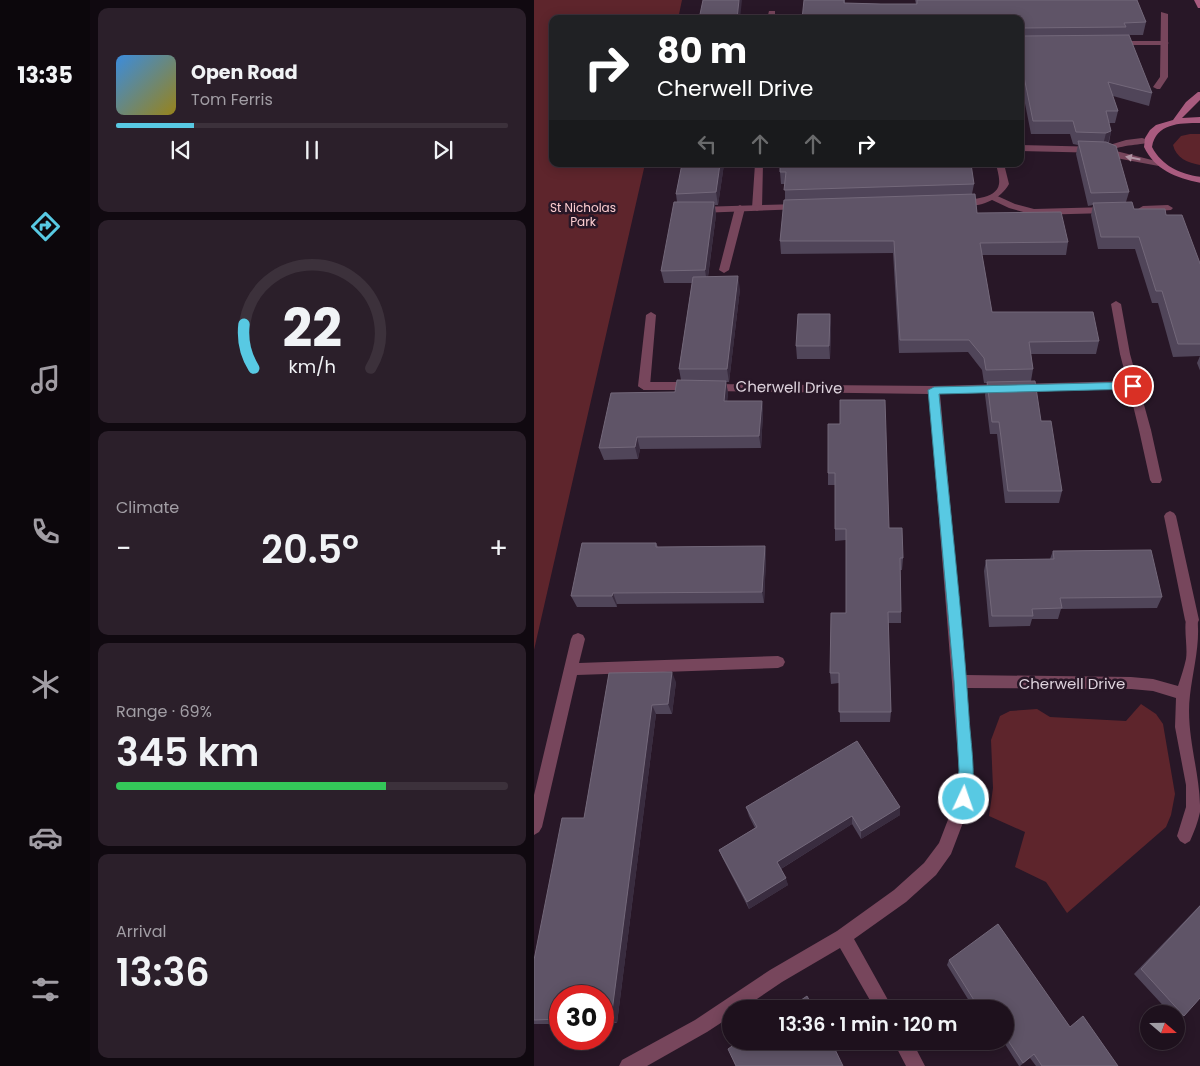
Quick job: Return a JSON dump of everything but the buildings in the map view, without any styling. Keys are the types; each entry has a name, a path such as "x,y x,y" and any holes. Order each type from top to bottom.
{"street":[{"path":"1198,0 1200,6"},
{"path":"1157,87 1164,77 1164,14"},
{"path":"1107,44 1165,43"},
{"path":"1176,121 1189,104 1200,94"},
{"path":"1161,165 1150,153 1148,141 1157,128 1176,121 1200,120"},
{"path":"1105,150 1115,144 1132,140 1148,141"},
{"path":"1024,148 1105,150 1161,165 1182,176 1198,181"},
{"path":"757,208 760,167"},
{"path":"944,203 974,202 998,193 1004,184 1001,167"},
{"path":"993,196 1012,206 1034,212 1168,208"},
{"path":"687,210 806,207"},
{"path":"724,270 740,208"},
{"path":"1116,304 1133,386 1156,480"},
{"name":"Cherwell Drive","path":"651,314 644,386 934,390 1133,386"},
{"path":"628,1066 668,1045 843,936 900,896 930,869 945,848 964,799 966,770 934,390"},
{"path":"1170,516 1192,620 1194,638 1193,659 1184,694 1182,727 1193,785 1194,807 1185,836"},
{"path":"534,827 578,639"},
{"path":"571,669 778,662"},
{"name":"Cherwell Drive","path":"960,681 1024,684 1131,683 1153,685 1184,694"},
{"path":"843,936 879,1000"},
{"path":"907,1050 916,1066"}],"green space":[{"name":"St Nicholas Park","path":"534,0 682,0 679,15 549,15 549,167 644,167 534,650"},
{"path":"1200,134 1200,165 1180,157 1173,145 1181,136"},
{"path":"1141,704 1156,714 1163,724 1175,794 1171,815 1166,827 1067,913 1046,882 1015,867 1025,832 989,816 993,788 991,740 1000,716 1010,711 1037,709 1050,717 1126,721"}],"route":[{"path":"964,799 966,770 960,681 934,390 1133,386"}]}
